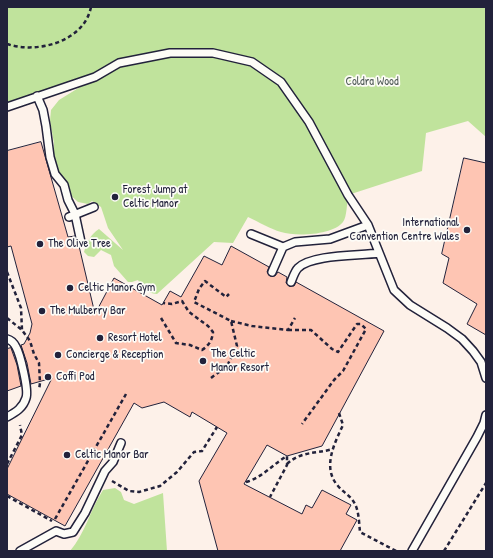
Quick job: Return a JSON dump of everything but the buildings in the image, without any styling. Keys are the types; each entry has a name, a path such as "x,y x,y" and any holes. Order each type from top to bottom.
{"lane":[{"path":"7,107 94,78 119,63 170,53 213,53 252,62 281,82 309,122 348,195 368,224 394,290 410,305 462,339 481,362 486,375"},
{"path":"37,96 43,110 50,157 56,174 64,185 81,242"},
{"path":"72,215 94,207"},
{"path":"272,272 283,247 295,242 330,239 368,224"},
{"path":"251,234 283,247"},
{"path":"290,282 298,268 311,260 379,253"},
{"path":"7,339 11,340 16,346 27,385 27,397 19,410 7,417"},
{"path":"412,551 477,437 486,415"},
{"path":"20,551 56,531 64,534 73,532 85,513 105,471 113,462 121,443"}],"path":[{"path":"7,44 18,48 48,46 71,36 81,27 89,14 91,7"},
{"path":"7,272 22,308 22,330"},
{"path":"229,294 226,297 205,281 199,289 194,302 231,321 252,326 288,330 311,330 332,349 338,352 357,324 361,324 366,329 342,371 302,424"},
{"path":"161,318 176,343 190,345 202,350 209,346 213,338 213,332 208,326 189,312 182,301 172,304 163,303"},
{"path":"288,330 295,318"},
{"path":"211,378 227,366 237,346 231,321"},
{"path":"7,496 54,522 126,394"},
{"path":"339,413 343,425 333,449 330,463 332,480 341,490 350,496 356,506 360,532 396,551"},
{"path":"7,464 22,435 20,425"},
{"path":"102,477 116,482 129,491 139,492 160,486 177,472 194,452 202,451 217,427"},
{"path":"270,497 287,465 294,458 302,454 319,453 333,449"},
{"path":"246,482 262,475 270,467 287,456 287,465"},
{"path":"444,551 486,483"}],"green space":[{"name":"Coldra Wood","path":"7,7 486,7 486,137 468,121 426,133 422,171 348,195 345,217 343,222 338,226 331,230 314,234 288,234 273,229 248,217 233,243 214,242 157,294 150,293 141,286 138,280 128,282 114,266 111,255 101,250 94,257 88,256 84,252 89,239 99,229 123,250 108,228 101,207 92,201 88,204 78,202 67,192 53,164 54,143 50,121 51,110 59,100 93,79 30,98 7,103"},
{"path":"115,488 121,492 124,500 134,504 163,493 167,551 70,551 84,530 94,506 103,490"}],"place":[{"name":"Forest Jump at Celtic Manor","path":"115,197"},
{"name":"International Convention Centre Wales","path":"467,230"},
{"name":"The Olive Tree","path":"40,244"},
{"name":"Celtic Manor Gym","path":"70,288"},
{"name":"The Mulberry Bar","path":"42,311"},
{"name":"Resort Hotel","path":"100,338"},
{"name":"Concierge & Reception","path":"58,355"},
{"name":"The Celtic Manor Resort","path":"203,361"},
{"name":"Coffi Pod","path":"48,377"},
{"name":"Celtic Manor Bar","path":"67,455"}]}
